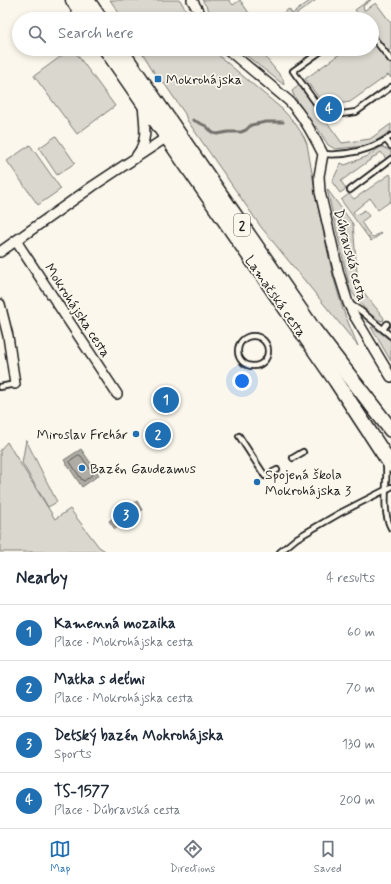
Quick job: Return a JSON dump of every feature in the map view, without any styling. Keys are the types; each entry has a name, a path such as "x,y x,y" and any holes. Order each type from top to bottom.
{"main road":[{"path":"73,0 81,12"},
{"path":"86,0 95,12"},
{"name":"Lamačská cesta","path":"111,56 143,104 170,131 314,330 391,430"},
{"name":"Lamačská cesta","path":"124,56 170,131 388,460"}],"street":[{"path":"192,0 199,12"},
{"path":"235,56 298,110 323,154"},
{"path":"136,157 140,152 145,138 143,104"},
{"path":"0,252 136,157 170,131"},
{"name":"Dúbravská cesta","path":"323,154 319,176 320,192 339,274 354,317 391,377"},
{"name":"Mokrohájska cesta","path":"16,241 116,394"},
{"path":"0,304 8,336 15,384"}],"lane":[{"path":"379,45 391,60"},
{"path":"314,56 293,71 326,117"},
{"path":"334,115 356,112 391,87"},
{"path":"323,154 336,155 366,149 386,140 391,136"},
{"path":"386,140 391,146"},
{"path":"350,190 391,159"},
{"path":"348,303 361,311 391,336"},
{"path":"383,329 387,324"},
{"path":"249,336 260,337 268,347 266,358 257,366 245,364 238,355 239,343 249,336"},
{"path":"0,387 15,384"},
{"path":"239,436 265,476 277,470"},
{"path":"293,458 303,452"},
{"path":"388,460 385,489 389,524 391,528"},
{"path":"280,552 297,538 391,486"}],"shaded area":[{"path":"110,0 180,0 187,12 118,12"},
{"path":"202,0 229,0 233,5 240,0 248,12 210,12"},
{"path":"311,0 316,0 299,12 295,12"},
{"path":"369,0 371,0 363,6 364,10 376,3 391,23 391,49 387,52 379,41 379,12 357,12 355,10"},
{"path":"379,49 391,65 391,78 388,75 350,102 325,106 305,79 337,56 379,56"},
{"path":"61,56 78,56 115,106 77,134 34,76"},
{"path":"144,56 219,56 282,109 295,123 307,144 318,207 333,276 343,310 358,346 261,227 187,120 185,114 164,83 154,72"},
{"path":"247,56 269,56 266,58 283,79 284,85"},
{"path":"298,86 301,86 342,143 370,139 391,124 391,131 373,143 365,146 335,149 328,145 317,127 313,126 294,96 292,91"},
{"path":"56,136 75,163 57,175 39,148"},
{"path":"30,145 61,189 38,205 7,161"},
{"path":"382,147 391,151 391,155 386,159 381,152 341,181 346,189 340,193 332,182 341,163 345,165 368,156"},
{"path":"390,174 391,201 378,210 370,198 353,212 356,215 365,210 369,216 361,222 372,238 380,233 381,234 371,241 341,200 349,194 354,199"},
{"path":"327,189 353,224 358,285 384,318 383,321 369,313 350,289"},
{"path":"371,327 391,341 391,361"},
{"path":"26,440 57,502 48,507 22,463"},
{"path":"7,442 55,519 70,509 99,547 107,552 0,552 0,450"}],"water":[{"name":"Bazén Gaudeamus","path":"81,449 99,475 82,487 64,460"},
{"path":"137,501 142,510 115,529 109,521"}],"waterway":[{"path":"193,120 206,126 213,133 217,134 241,132 246,130 251,125 266,122 283,122"}],"place":[{"name":"Mokrohájska","path":"158,79"},
{"name":"TS-1577","path":"329,109"},
{"name":"Kamenná mozaika","path":"166,400"},
{"name":"Miroslav Frehár","path":"136,434"},
{"name":"Matka s deťmi","path":"158,435"},
{"name":"Bazén Gaudeamus","path":"82,468"},
{"name":"Spojená škola Mokrohájska 3","path":"257,482"},
{"name":"Detský bazén Mokrohájska","path":"126,515"}]}
